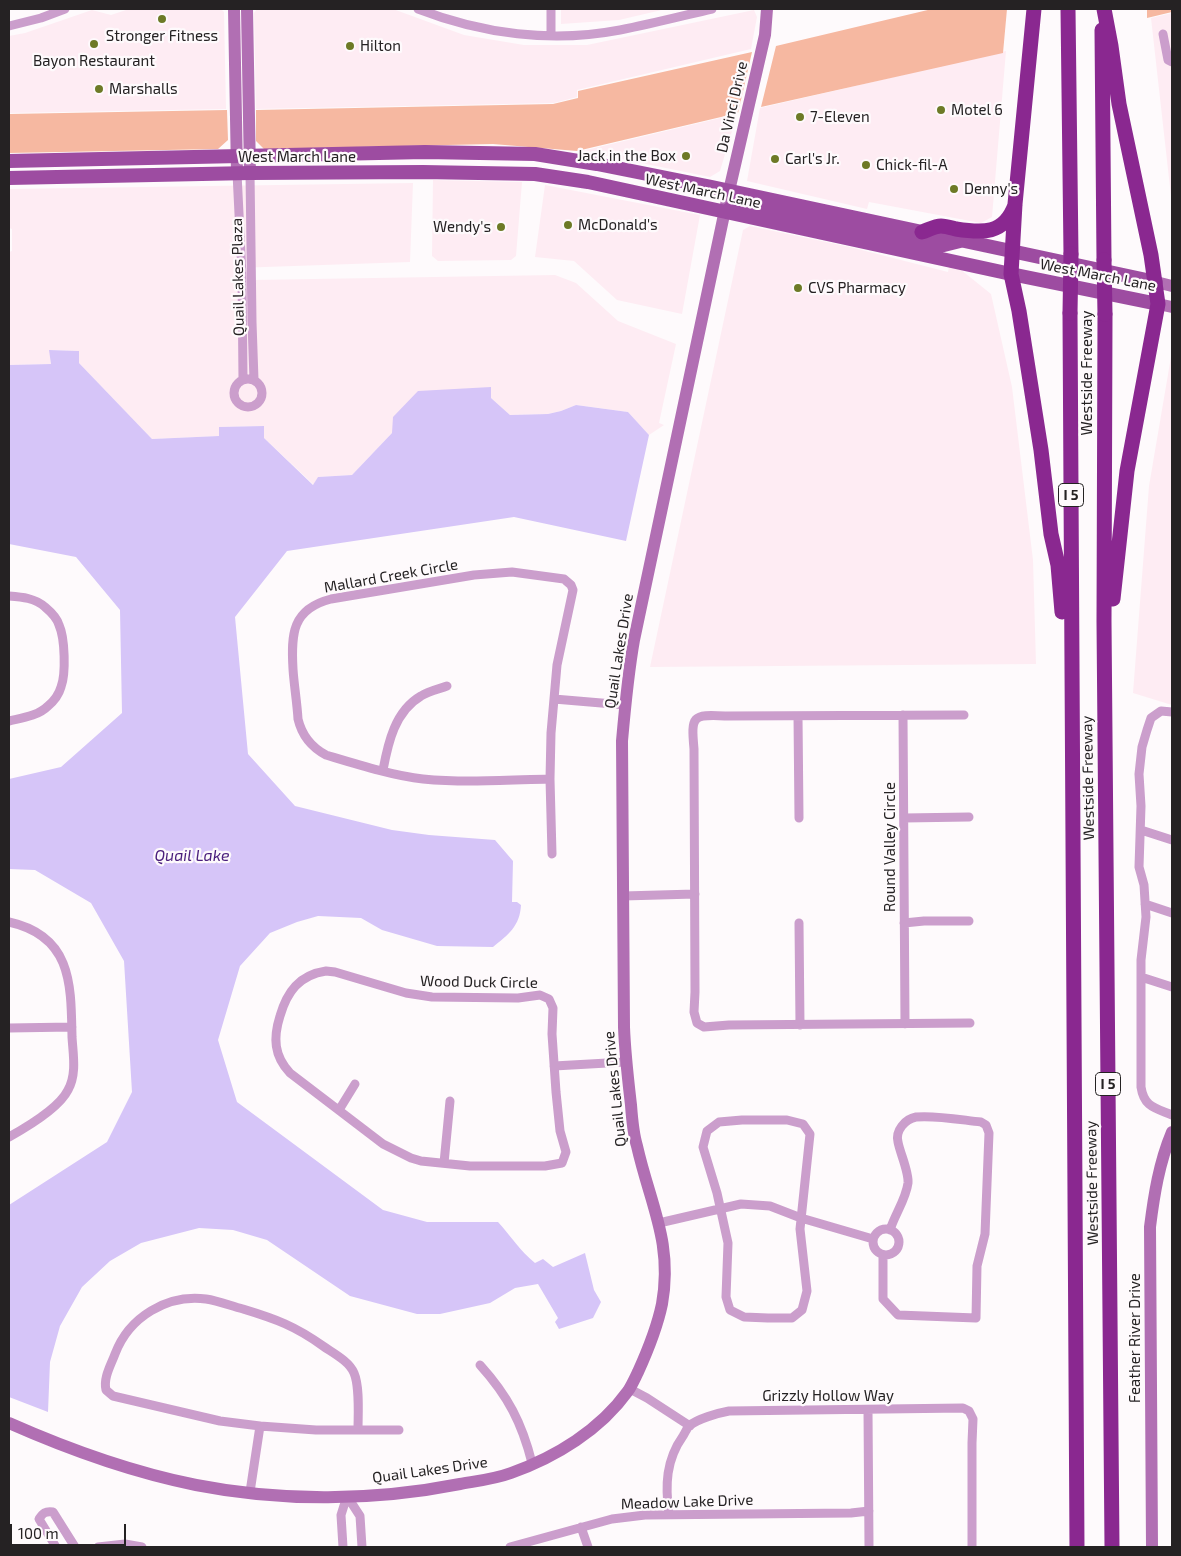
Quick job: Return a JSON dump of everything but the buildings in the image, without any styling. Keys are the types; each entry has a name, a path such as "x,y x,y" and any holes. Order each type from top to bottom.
{"highway":[{"path":"1034,9 1015,204 1011,274 1019,311 1041,450 1071,676"},
{"name":"Westside Freeway","path":"1068,9 1071,254 1071,676 1077,1547"},
{"name":"Westside Freeway","path":"1103,9 1106,48 1104,621 1112,1547"},
{"path":"1104,621 1113,598 1127,471 1165,305 1156,282 1106,48"},
{"path":"922,232 940,226 982,233 998,226 1007,219 1015,204"}],"main road":[{"path":"234,9 243,125"},
{"path":"244,173 243,125 248,9"},
{"name":"Da Vinci Drive","path":"726,212 729,190 765,35 767,9"},
{"name":"West March Lane","path":"9,161 425,152 535,154 729,190 1172,286"},
{"name":"West March Lane","path":"9,178 244,173 423,172 535,174 588,182 1011,274 1165,305"},
{"path":"726,212 733,206 741,204 940,246 962,240"},
{"name":"Quail Lakes Drive","path":"9,1423 81,1453 128,1469 199,1486 309,1497 402,1493 446,1487 510,1473 532,1464 569,1446 590,1431 630,1389 653,1336 662,1302 665,1253 660,1223 636,1146 625,1062 622,741 633,649 726,212"},
{"name":"Feather River Drive","path":"1152,1547 1150,1227 1160,1166 1172,1132"}],"street":[{"path":"9,26 41,18 65,9"},
{"path":"418,9 460,24 487,30 551,36 570,36 619,30 712,9"},
{"path":"551,9 551,36"},
{"path":"1163,34 1168,60 1172,62"},
{"name":"Quail Lakes Plaza","path":"243,380 242,275 244,173"},
{"name":"Quail Lakes Plaza","path":"244,173 254,380"},
{"path":"243,380 254,380 262,390 261,399 255,406 246,407 237,403 234,394 236,385 243,380"},
{"name":"Mallard Creek Circle","path":"550,779 422,779 326,756 312,746 302,731 298,719 292,637 296,625 303,614 315,604 331,599 486,573 512,572 564,580 571,585 573,593 560,647 551,733 552,854"},
{"path":"9,596 38,602 57,620 62,633 63,676 58,695 44,710 37,714 9,721"},
{"path":"382,770 392,733 403,712 421,696 447,686"},
{"path":"554,699 625,706"},
{"path":"1172,712 1161,711 1151,718 1142,747 1139,866 1144,885 1146,916 1141,960 1141,1077 1143,1098 1149,1105 1172,1115"},
{"path":"964,715 705,715 694,720 692,726 695,894 694,1012 697,1023 704,1027 729,1025 970,1024"},
{"name":"Round Valley Circle","path":"903,715 905,1024"},
{"path":"798,716 799,818"},
{"path":"904,818 969,818"},
{"path":"1141,830 1172,840"},
{"path":"623,896 695,894"},
{"path":"1145,904 1172,913"},
{"path":"904,923 969,921"},
{"path":"9,922 27,927 39,934 59,954 69,979 74,1068 69,1088 61,1101 9,1137"},
{"path":"799,923 800,1025"},
{"name":"Wood Duck Circle","path":"318,972 335,972 406,993 432,998 544,996 549,999 553,1008 552,1034 560,1131 566,1152 562,1163 545,1166 470,1166 422,1162 383,1144 339,1110 285,1068 278,1057 275,1040 283,1006 290,990 304,978 318,972"},
{"path":"1141,977 1172,987"},
{"path":"9,1028 72,1027"},
{"path":"554,1066 625,1062"},
{"path":"339,1110 354,1084"},
{"path":"444,1164 450,1101"},
{"path":"883,1255 883,1299 898,1315 976,1318 977,1266 985,1234 989,1133 986,1125 981,1122 915,1117 906,1121 900,1128 897,1140 908,1181 905,1195 890,1230"},
{"path":"787,1120 803,1124 810,1134 800,1218 807,1291 802,1310 792,1318 744,1317 730,1310 726,1297 728,1243 720,1208 703,1147 707,1131 719,1122 787,1120"},
{"path":"660,1223 741,1204 770,1206 800,1218 873,1239"},
{"path":"881,1230 890,1230 899,1239 898,1248 892,1254 883,1255 873,1247 874,1235 881,1230"},
{"path":"358,1430 356,1378 351,1368 319,1343 294,1327 272,1318 214,1301 187,1299 172,1301 157,1307 141,1318 126,1333 118,1347 105,1380 106,1390 110,1394 180,1413 220,1421 316,1430 358,1430 399,1430"},
{"path":"480,1365 495,1381 513,1410 526,1439 532,1464"},
{"path":"630,1389 690,1426"},
{"name":"Grizzly Hollow Way","path":"669,1514 666,1497 668,1466 677,1444 690,1426 709,1416 729,1411 962,1408 969,1411 973,1419 972,1547"},
{"path":"868,1410 869,1547"},
{"path":"250,1492 260,1426"},
{"path":"344,1547 341,1515 347,1496"},
{"path":"347,1496 360,1516 362,1547"},
{"path":"56,1547 39,1519 42,1514 48,1511 53,1512 75,1547"},
{"name":"Meadow Lake Drive","path":"510,1547 622,1518 669,1514 851,1513 869,1511"},
{"path":"581,1528 588,1547"},
{"path":"98,1547 125,1544 142,1547"}],"shaded area":[{"path":"129,9 221,9 224,12 226,109 9,113 9,36 25,33 92,10 111,15"},
{"path":"257,9 393,9 464,35 524,45 587,45 754,10 757,17 751,49 577,90 577,97 554,103 256,109 254,13"},
{"path":"561,9 666,9 619,20 561,24"},
{"path":"932,9 1007,9 1003,53 761,107 776,46"},
{"path":"1147,9 1172,9 1172,12 1147,18"},
{"path":"1172,13 1172,205 1151,18"},
{"path":"1006,51 992,217 981,223 869,202 867,209 747,181 760,108"},
{"path":"752,52 738,113 577,151 493,144 264,149 256,141 256,110 553,104 578,98 578,91"},
{"path":"227,110 228,140 218,149 9,153 9,114"},
{"path":"737,114 720,171 710,177 582,151"},
{"path":"433,180 522,182 516,256 511,260 438,261 432,256"},
{"path":"413,183 410,262 236,268 253,268 253,280 555,275 576,283 618,321 676,344 659,423 664,425 649,435 628,412 576,405 548,414 510,415 491,398 491,387 392,433 352,475 318,477 314,485 264,438 264,426 220,427 219,436 152,439 79,363 79,351 50,350 51,364 9,365 9,252 12,251 12,229 9,228 9,189"},
{"path":"545,185 700,215 682,314 617,300 574,261 535,257"},
{"path":"750,226 850,247 948,272 949,267 960,269 991,294 1012,387 1033,560 1036,664 650,667 743,230"},
{"path":"1172,351 1172,705 1133,693 1149,486"}],"water":[{"name":"Quail Lake","path":"49,350 79,351 79,363 152,439 219,436 219,427 264,426 264,438 313,485 318,477 352,475 392,433 393,417 418,391 491,387 491,398 510,415 548,414 576,405 628,412 649,435 626,541 514,517 287,551 235,617 248,754 295,806 392,830 495,840 513,861 512,902 517,902 521,905 516,924 493,947 437,946 382,930 361,918 318,916 270,933 240,966 218,1040 237,1102 383,1210 427,1222 498,1222 535,1263 543,1259 553,1267 585,1253 594,1290 601,1302 593,1318 559,1329 555,1322 558,1318 538,1284 515,1288 490,1303 440,1314 417,1314 350,1296 267,1240 233,1230 199,1228 141,1243 110,1261 82,1287 60,1326 50,1362 48,1412 9,1397 9,1205 107,1142 132,1092 124,961 91,903 35,870 9,869 9,779 61,767 122,713 120,610 76,557 9,544 9,365 51,364"}],"place":[{"name":"Stronger Fitness","path":"162,19"},
{"name":"Bayon Restaurant","path":"94,44"},
{"name":"Hilton","path":"350,46"},
{"name":"Marshalls","path":"99,89"},
{"name":"Motel 6","path":"941,110"},
{"name":"7-Eleven","path":"800,117"},
{"name":"Jack in the Box","path":"686,156"},
{"name":"Carl's Jr.","path":"775,159"},
{"name":"Chick-fil-A","path":"866,165"},
{"name":"Denny's","path":"954,189"},
{"name":"McDonald's","path":"568,225"},
{"name":"Wendy's","path":"501,227"},
{"name":"CVS Pharmacy","path":"798,288"}]}
